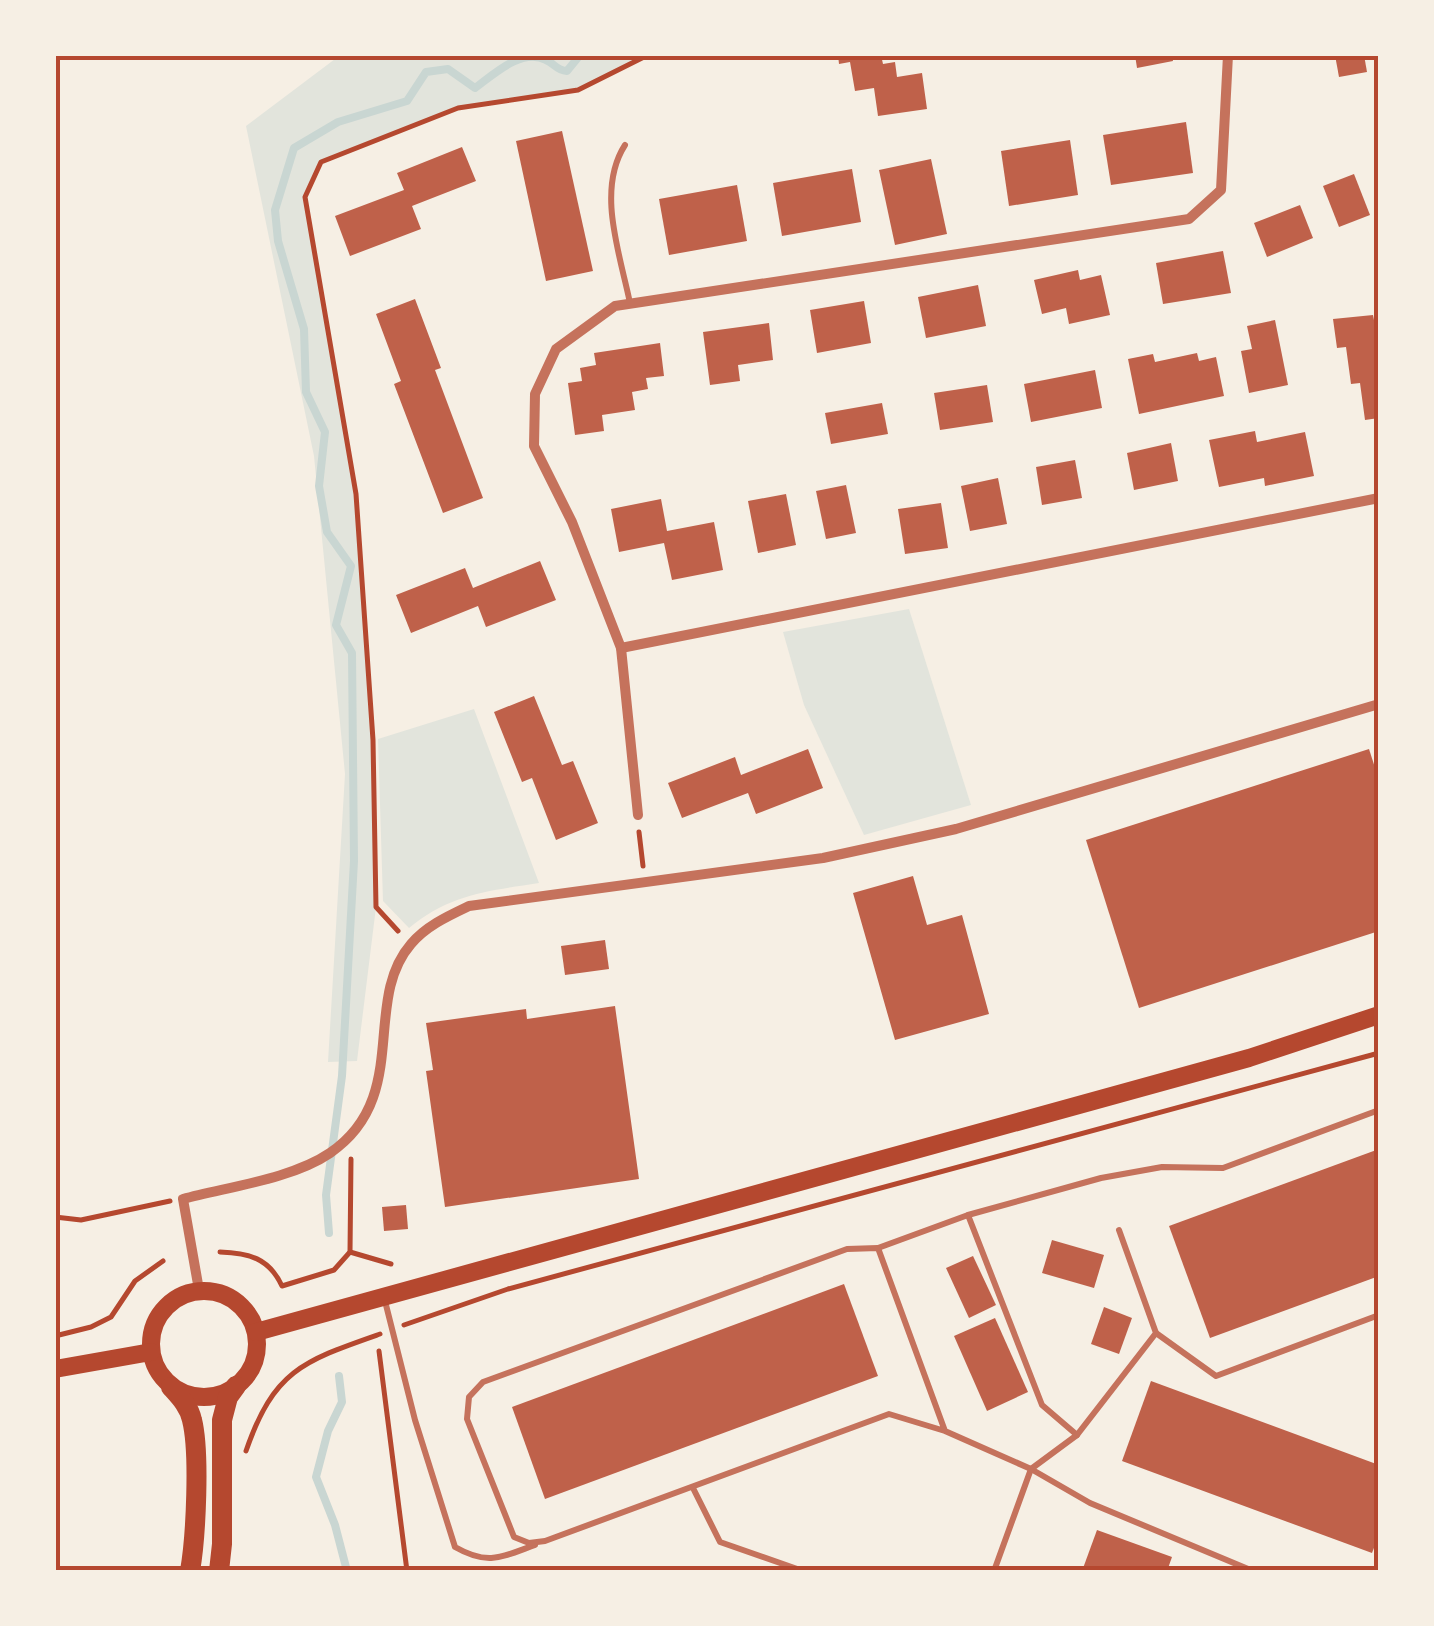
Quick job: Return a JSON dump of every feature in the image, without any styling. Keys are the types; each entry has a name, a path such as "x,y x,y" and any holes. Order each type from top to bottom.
{"highway":[{"path":"171,1386 189,1410 194,1433 190,1571"},
{"path":"219,1571 222,1420 236,1386"}],"main road":[{"path":"256,1332 1156,1084 1379,1015"},
{"path":"199,1290 236,1300 256,1332 254,1362 236,1386 210,1397 196,1397 171,1386 150,1352 154,1323 162,1311 172,1300 199,1290"},
{"path":"55,1370 150,1352"}],"street":[{"path":"638,815 621,648 572,522 534,446 535,394 556,349 615,306 1189,219 1220,190 1228,55"},
{"path":"621,648 1379,498"},
{"path":"199,1290 183,1199 305,1166 352,1136 376,1095 394,975 410,944 438,920 469,906 823,858 956,829 1379,704"}],"lane":[{"path":"626,145 615,160 611,215 630,304"},
{"path":"545,1541 529,1543 514,1537 493,1487 467,1418 469,1398 483,1382 847,1248 878,1248 968,1215 1101,1178 1162,1167 1223,1168 1379,1110"},
{"path":"968,1215 1042,1404 1077,1435"},
{"path":"1119,1230 1156,1333 1216,1376 1379,1316"},
{"path":"878,1248 945,1432"},
{"path":"384,1294 415,1420 455,1547 474,1558 497,1559 890,1414 1032,1468 1090,1502 1253,1571"},
{"path":"994,1571 1032,1468 1077,1435 1156,1333"},
{"path":"693,1488 720,1542 803,1571"}],"path":[{"path":"410,944 376,907 374,740 356,494 306,197 321,162 458,108 578,90 648,55"},
{"path":"638,815 644,884"},
{"path":"244,1454 259,1414 294,1372 307,1362 375,1335 508,1289 1379,1054"},
{"path":"220,1252 249,1252 276,1274 282,1286 334,1270 350,1252 352,1136"},
{"path":"55,1217 81,1220 183,1199"},
{"path":"350,1252 391,1264"},
{"path":"55,1336 91,1327 111,1317 135,1281 163,1262"},
{"path":"375,1335 407,1571"}],"shaded area":[{"path":"356,55 648,55 578,90 458,108 321,162 306,197 356,494 373,740 376,907 357,1061 328,1062 345,774 314,456 246,126 335,59"},
{"path":"909,609 971,805 864,835 804,705 783,632"},
{"path":"474,709 539,883 455,901 409,928 383,901 378,739"}],"building":[{"path":"838,55 881,55 883,64 895,62 897,77 922,73 927,109 878,116 874,88 855,91 850,62 839,64"},
{"path":"1135,55 1172,55 1173,61 1137,68"},
{"path":"1335,55 1364,55 1367,72 1339,77"},
{"path":"1186,122 1193,173 1111,185 1103,135"},
{"path":"562,131 593,271 546,281 516,141"},
{"path":"1070,140 1078,195 1009,206 1001,151"},
{"path":"462,147 476,181 412,206 421,229 350,256 335,216 404,190 397,173"},
{"path":"931,159 947,234 895,245 879,170"},
{"path":"852,169 861,222 782,236 773,183"},
{"path":"1354,174 1370,215 1339,227 1323,186"},
{"path":"737,185 747,241 669,255 659,199"},
{"path":"1300,205 1313,238 1267,257 1254,223"},
{"path":"1223,251 1231,293 1163,304 1156,263"},
{"path":"1078,270 1080,280 1101,275 1110,315 1069,324 1066,308 1042,314 1034,280"},
{"path":"978,285 986,326 926,338 918,297"},
{"path":"415,299 441,368 435,370 483,498 443,513 394,384 401,381 376,314"},
{"path":"864,301 871,343 817,353 810,310"},
{"path":"1373,315 1379,346 1379,418 1365,420 1360,383 1351,384 1346,347 1337,348 1333,319"},
{"path":"1275,320 1288,385 1249,393 1241,351 1252,349 1247,326"},
{"path":"769,323 773,360 738,365 740,381 710,385 703,332"},
{"path":"660,343 664,376 646,378 648,389 632,392 635,410 602,415 604,431 575,435 568,383 582,381 580,368 596,365 594,353"},
{"path":"1197,353 1199,361 1216,357 1224,396 1139,414 1128,359 1153,354 1155,362"},
{"path":"1095,370 1102,408 1031,422 1024,384"},
{"path":"987,385 993,422 940,430 934,393"},
{"path":"882,403 888,434 831,444 825,413"},
{"path":"1255,431 1257,442 1305,432 1314,476 1265,486 1264,478 1219,487 1209,440"},
{"path":"1171,443 1178,481 1134,490 1127,453"},
{"path":"1075,460 1082,498 1042,505 1036,467"},
{"path":"998,478 1007,524 970,531 961,486"},
{"path":"846,485 856,533 826,539 816,491"},
{"path":"786,494 796,545 758,553 748,501"},
{"path":"661,499 667,531 714,522 723,570 672,580 664,543 619,552 611,509"},
{"path":"941,503 948,548 905,554 898,509"},
{"path":"540,561 556,600 486,627 478,606 411,633 396,595 465,568 473,588"},
{"path":"534,696 562,765 573,761 598,823 556,840 532,778 522,782 494,712"},
{"path":"808,749 823,788 756,814 748,793 682,818 668,783 735,757 741,775"},
{"path":"1369,749 1379,780 1379,931 1139,1008 1086,840"},
{"path":"913,876 927,925 962,915 989,1014 895,1040 853,893"},
{"path":"605,940 609,969 565,975 561,946"},
{"path":"615,1006 639,1179 445,1207 426,1071 433,1070 426,1023 526,1009 527,1019"},
{"path":"1379,1149 1379,1276 1210,1338 1169,1226"},
{"path":"406,1205 408,1229 384,1231 382,1207"},
{"path":"1052,1240 1104,1255 1094,1288 1042,1273"},
{"path":"973,1256 996,1305 969,1318 946,1268"},
{"path":"844,1284 878,1376 545,1499 512,1407"},
{"path":"1104,1307 1132,1318 1119,1354 1091,1344"},
{"path":"995,1318 1028,1392 987,1411 954,1336"},
{"path":"1151,1381 1379,1465 1379,1535 1372,1553 1122,1461"},
{"path":"1097,1530 1172,1557 1167,1571 1082,1571"}],"waterway":[{"path":"329,1233 326,1195 342,1076 354,861 352,653 336,625 351,566 327,532 319,486 325,432 306,392 304,329 278,241 275,210 294,148 338,122 407,101 426,72 448,69 475,88 499,70 527,57 537,57 567,71 580,55"},
{"path":"339,1376 342,1402 328,1431 316,1477 335,1525 347,1571"}]}
